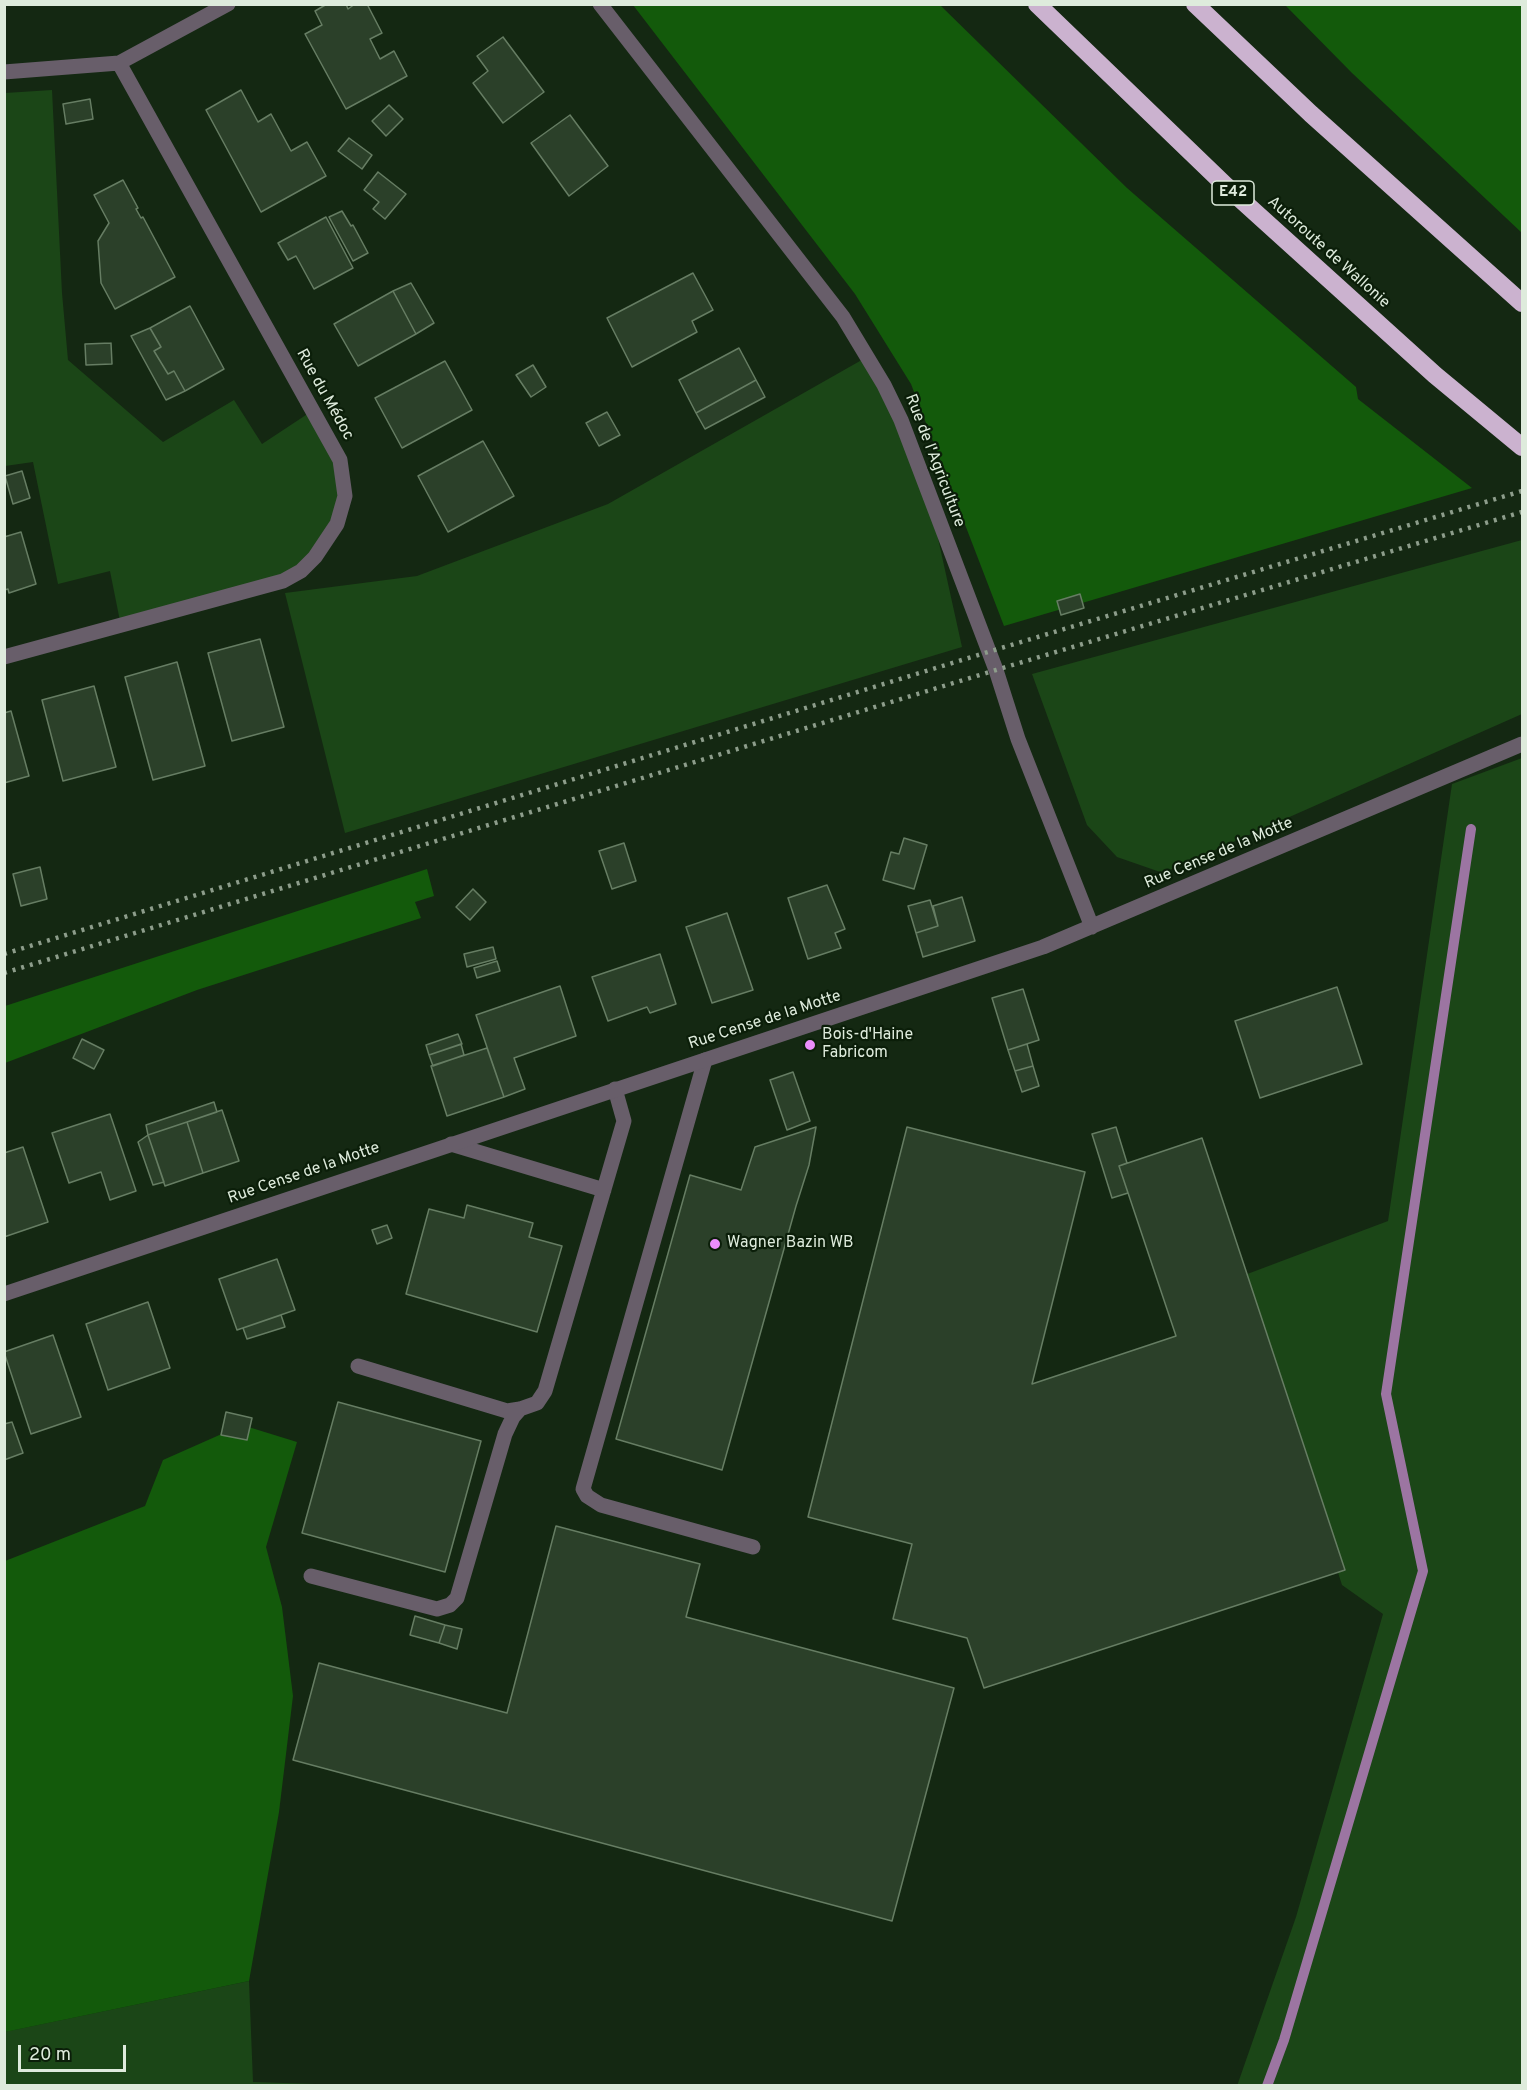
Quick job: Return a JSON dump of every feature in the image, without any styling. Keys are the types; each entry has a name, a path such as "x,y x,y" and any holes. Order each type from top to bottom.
{"highway":[{"name":"Autoroute de Wallonie","path":"1037,4 1226,186 1435,375 1522,447"},
{"path":"1195,4 1311,114 1522,303"}],"street":[{"path":"4,72 119,63 228,4"},
{"name":"Rue de l'Agriculture","path":"600,4 843,317 884,385 901,420 996,670 1018,739 1092,927"},
{"name":"Rue du Médoc","path":"4,657 284,581 301,571 315,557 337,524 345,496 340,460 119,63"},
{"name":"Rue Cense de la Motte","path":"4,1294 1043,947 1522,744"},
{"path":"705,1059 583,1489 587,1496 601,1505 753,1547"},
{"path":"358,1366 507,1411 537,1403 545,1391 624,1121 615,1089"},
{"path":"451,1144 604,1190"},
{"path":"311,1576 437,1608 450,1605 457,1598 505,1434 513,1417 520,1409"}],"green space":[{"path":"633,5 940,5 1127,188 1356,387 1358,399 1472,488 1004,626 911,384 855,294"},
{"path":"1285,5 1522,5 1522,233 1352,73"},
{"path":"52,90 62,293 68,360 163,442 234,400 262,444 312,411 340,460 345,496 301,571 121,626 110,571 58,584 33,462 5,466 5,93"},
{"path":"867,357 930,502 962,647 345,833 285,593 417,576 608,504"},
{"path":"1522,540 1522,714 1163,873 1117,857 1087,825 1032,674"},
{"path":"1522,758 1522,2085 1237,2086 1296,1917 1383,1614 1342,1585 1242,1276 1388,1221 1452,784"},
{"path":"427,869 434,896 415,902 421,918 197,990 5,1063 5,1006"},
{"path":"242,1425 297,1442 266,1547 282,1607 293,1696 279,1812 249,1981 5,2032 5,1561 145,1506 163,1460"},
{"path":"249,1981 253,2082 347,2085 5,2085 4,2032"}],"building":[{"path":"327,4 346,4 348,9 355,4 367,4 382,33 370,39 380,59 394,51 407,76 346,109 305,34 322,25 315,11"},
{"path":"503,37 544,92 503,123 473,83 488,71 477,56"},
{"path":"241,90 258,122 271,114 291,151 307,142 326,176 261,212 206,110"},
{"path":"90,99 93,119 66,124 63,104"},
{"path":"389,105 403,119 386,136 372,121"},
{"path":"570,115 608,166 569,196 531,143"},
{"path":"349,138 372,155 362,169 338,151"},
{"path":"378,172 406,194 385,219 373,209 379,202 364,190"},
{"path":"123,180 138,208 136,209 141,218 143,217 175,277 115,309 101,283 98,241 109,223 94,195"},
{"path":"342,211 351,226 353,225 368,253 353,261 329,217"},
{"path":"326,217 353,268 314,289 296,256 288,260 278,243"},
{"path":"693,273 713,310 692,321 697,332 632,367 607,318"},
{"path":"411,283 434,323 416,334 393,291"},
{"path":"393,291 416,334 358,366 334,324"},
{"path":"190,306 224,369 185,391 174,371 168,374 154,351 161,347 150,328"},
{"path":"150,328 161,347 154,351 168,374 174,371 185,391 166,400 131,336"},
{"path":"111,343 112,364 86,365 85,344"},
{"path":"739,348 756,380 696,413 679,380"},
{"path":"445,361 472,410 402,448 375,398"},
{"path":"533,365 546,387 531,397 516,375"},
{"path":"756,380 765,397 705,429 696,413"},
{"path":"607,412 620,435 599,446 586,423"},
{"path":"483,441 514,496 448,532 418,476"},
{"path":"22,471 30,498 13,504 5,476"},
{"path":"21,532 36,584 9,593 8,589 4,590 4,537"},
{"path":"1080,594 1084,608 1061,615 1057,601"},
{"path":"260,639 284,727 232,741 208,653"},
{"path":"177,662 205,766 153,780 125,677"},
{"path":"94,686 116,767 63,781 42,700"},
{"path":"11,711 29,776 4,783 4,713"},
{"path":"904,838 927,845 914,889 883,880 891,852 899,854"},
{"path":"624,843 636,881 612,889 599,851"},
{"path":"40,867 47,899 21,906 13,874"},
{"path":"827,885 845,929 835,933 841,948 808,959 788,898"},
{"path":"473,889 486,902 470,920 456,907"},
{"path":"962,897 975,941 923,957 916,933 938,926 933,906"},
{"path":"930,900 938,926 916,933 908,906"},
{"path":"727,913 753,990 712,1003 686,927"},
{"path":"493,947 496,959 467,967 464,954"},
{"path":"660,954 676,1004 650,1013 647,1007 608,1021 592,977"},
{"path":"497,961 500,971 477,978 474,968"},
{"path":"560,986 576,1036 514,1058 525,1089 504,1097 476,1015"},
{"path":"1337,987 1362,1064 1260,1098 1235,1021"},
{"path":"1023,989 1039,1040 1008,1050 992,998"},
{"path":"458,1034 462,1044 429,1055 426,1045"},
{"path":"82,1039 104,1050 94,1069 73,1058"},
{"path":"461,1044 464,1055 433,1066 429,1055"},
{"path":"1027,1044 1033,1066 1015,1071 1008,1050"},
{"path":"487,1048 504,1097 447,1116 431,1066"},
{"path":"1033,1066 1039,1086 1022,1092 1015,1071"},
{"path":"793,1072 810,1121 787,1130 770,1080"},
{"path":"214,1102 217,1112 148,1135 146,1125"},
{"path":"222,1110 239,1161 203,1173 187,1122"},
{"path":"110,1114 136,1191 110,1200 101,1172 69,1183 52,1133"},
{"path":"187,1122 203,1173 165,1186 148,1135"},
{"path":"816,1127 809,1165 722,1470 616,1439 690,1175 741,1190 755,1147"},
{"path":"907,1127 1085,1172 1032,1384 1176,1336 1119,1166 1202,1138 1345,1570 984,1688 967,1638 893,1619 912,1544 808,1517"},
{"path":"1116,1127 1127,1163 1119,1166 1128,1193 1112,1198 1092,1134"},
{"path":"148,1135 164,1182 153,1185 138,1142"},
{"path":"23,1147 48,1222 4,1237 4,1153"},
{"path":"467,1205 533,1223 529,1237 562,1246 537,1332 406,1294 429,1209 464,1218"},
{"path":"387,1225 392,1238 377,1244 372,1230"},
{"path":"277,1259 295,1310 237,1330 219,1279"},
{"path":"148,1302 170,1368 108,1390 86,1324"},
{"path":"281,1315 285,1327 247,1339 243,1328"},
{"path":"53,1335 81,1417 31,1434 4,1352"},
{"path":"338,1402 481,1441 445,1572 302,1533"},
{"path":"226,1412 252,1418 247,1440 221,1435"},
{"path":"12,1422 23,1453 4,1460 4,1424"},
{"path":"556,1526 700,1564 686,1617 954,1688 892,1921 293,1760 319,1663 507,1713"},
{"path":"415,1616 445,1625 439,1643 410,1635"},
{"path":"445,1625 462,1629 457,1649 439,1643"}],"waterway":[{"path":"1267,2086 1284,2040 1423,1571 1386,1394 1471,829"}],"railway":[{"path":"4,954 1522,491"},
{"path":"4,973 1522,512"}],"place":[{"name":"Bois-d'Haine Fabricom","path":"810,1045"},
{"name":"Wagner Bazin WB","path":"715,1244"}]}
